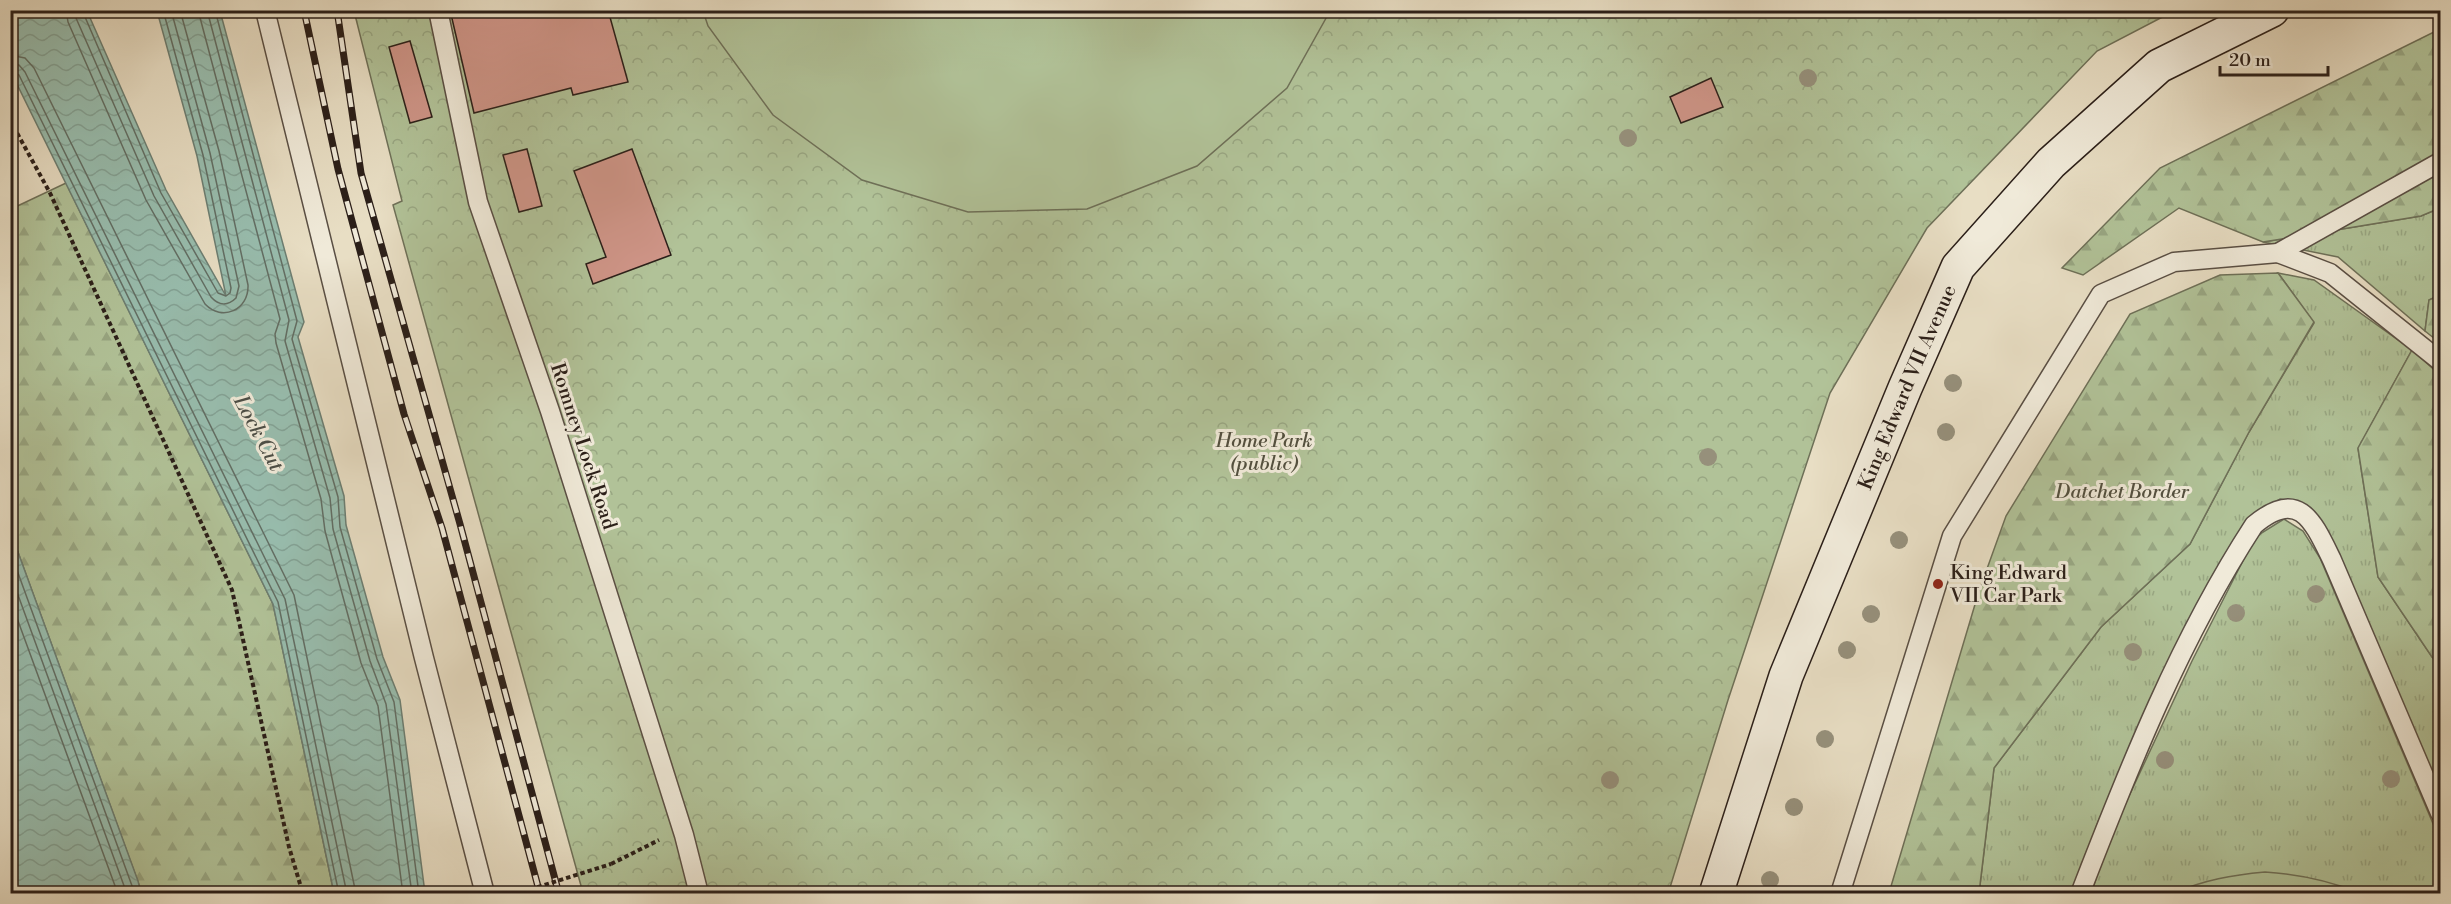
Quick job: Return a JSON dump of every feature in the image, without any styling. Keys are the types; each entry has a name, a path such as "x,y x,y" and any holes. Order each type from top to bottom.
{"main road":[{"name":"King Edward VII Avenue","path":"1716,893 1786,676 1905,388 1958,267 2051,163 2159,66 2272,10"}],"lane":[{"path":"265,10 421,646 485,894"},
{"name":"Romney Lock Road","path":"438,10 478,202 550,411 684,835 699,894"},
{"path":"1839,894 1952,536 2101,294 2174,262 2278,253 2440,162"},
{"path":"2278,253 2330,273 2440,361"},
{"path":"2080,894 2143,738 2197,626 2254,525 2268,513 2279,508 2295,509 2307,516 2316,527 2440,813"}],"path":[{"path":"10,120 50,193 232,590 289,847 303,894"},
{"path":"516,894 611,864 662,838"}],"green space":[{"path":"703,10 1330,11 1287,88 1197,166 1087,209 968,212 862,180 773,115 708,26"},
{"name":"Home Park (public)","path":"354,11 2174,11 2097,51 1927,228 1830,393 1728,700 1668,894 583,893 393,205 402,201"},
{"path":"2440,29 2440,208 2421,216 2263,242 2179,208 2083,275 2062,268 2160,168"},
{"path":"66,183 273,604 334,893 142,893 11,533 11,209"},
{"path":"2440,208 2440,295 2429,300 2425,331 2338,257 2263,242 2421,216"},
{"path":"2278,273 2314,280 2412,350 2358,449 2378,577 2432,657 2440,664 2440,795 2324,525 2306,505 2280,499 2256,514 2168,665 2098,822 2073,893 1979,894 1994,768 2101,627 2190,544 2249,432 2314,323"},
{"name":"Datchet Border","path":"2278,273 2314,322 2249,432 2190,544 2101,627 1994,768 1979,893 1889,893 1979,591 2006,516 2130,314 2220,275"},
{"path":"2440,295 2440,343 2425,331 2429,300"},
{"path":"2412,350 2440,375 2440,664 2432,657 2378,577 2358,448"},
{"path":"2284,519 2303,531 2320,558 2440,840 2440,893 2091,894 2108,841 2192,661 2255,537"},
{"path":"2265,872 2313,878 2360,893 2174,893 2218,879"}],"water":[{"name":"Lock Cut","path":"11,10 87,11 166,190 226,296 197,156 157,11 220,11 304,322 298,337 344,496 346,525 383,657 400,700 425,893 334,893 273,604 11,72"},
{"path":"11,533 138,881 141,893 11,893"}],"building":[{"path":"450,10 608,10 628,82 573,95 571,88 474,113"},
{"path":"410,41 432,117 410,123 389,47"},
{"path":"1711,78 1723,107 1681,123 1670,97"},
{"path":"527,149 542,206 519,212 503,155"},
{"path":"632,149 671,255 593,284 586,264 606,257 574,171"}],"railway":[{"path":"304,10 338,169 404,414 442,528 540,894"},
{"path":"337,10 361,173 460,524 559,894"}],"place":[{"name":"King Edward VII Car Park","path":"1938,584"}]}
